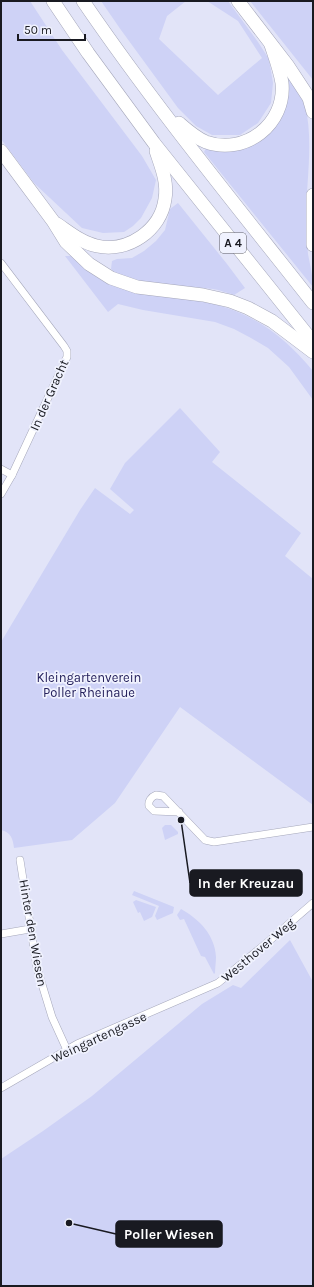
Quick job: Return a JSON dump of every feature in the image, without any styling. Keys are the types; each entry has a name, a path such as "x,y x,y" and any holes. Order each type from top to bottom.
{"highway":[{"name":"A 4","path":"53,1 88,53 154,143 313,342"},
{"name":"A 4","path":"83,1 106,35 161,108 313,303"},
{"path":"238,1 288,66 308,98 313,112"},
{"path":"161,108 195,136 207,142 220,145 234,145 248,142 262,132 274,119 280,102 282,84 271,45"},
{"path":"52,221 81,240 98,246 114,247 130,243 146,234 159,217 165,199 165,179 154,143"},
{"path":"1,151 66,242 89,264 111,278 137,286 203,295 236,303 272,321 313,352"},
{"path":"313,195 313,245"}],"street":[{"name":"In der Gracht","path":"1,263 67,351 67,358 64,365 12,475 1,494"},
{"path":"1,469 12,475"},
{"path":"179,812 205,840 214,842 313,827"},
{"name":"Hinter den Wiesen","path":"20,860 37,968 52,1017 67,1050"},
{"name":"Westhover Weg","path":"199,992 218,983 313,903"},
{"path":"1,934 30,929"},
{"name":"Weingartengasse","path":"1,1088 67,1050 148,1013 199,992"}],"green space":[{"path":"1,1 30,1 62,50 142,156 156,180 152,198 141,218 124,232 103,233 82,228 34,183 1,139"},
{"path":"101,1 186,1 167,16 159,39 218,95 262,58 238,21 207,1 228,1 269,59 273,83 271,103 258,123 240,135 212,135 196,126 178,108"},
{"path":"250,1 313,1 313,80"},
{"path":"282,69 303,100 308,119 309,162 306,228 313,287 204,152 206,148 216,151 235,150 257,143 270,132"},
{"path":"178,203 245,288 234,295 213,289 159,284 144,281 118,274 111,269 112,261 117,259 132,258 144,251 156,241 165,230 170,209"},
{"path":"65,256 71,256 97,278 117,287 148,294 210,303 227,308 259,323 287,344 313,371 313,400 289,367 268,348 234,329 215,322 143,310 118,304 108,312"},
{"name":"Kleingartenverein Poller Rheinaue","path":"180,408 220,452 212,462 301,533 285,556 313,579 313,805 180,707 115,803 72,840 14,848 11,836 7,832 1,830 1,642 80,510 95,488 130,514 134,510 110,489 125,463"},
{"path":"165,825 171,825 178,832 178,834 165,840 162,828"},
{"path":"134,891 174,907 173,913 157,920 155,916 159,906 132,895"},
{"path":"136,900 156,907 152,917 144,921 133,902"},
{"path":"181,909 188,913 205,928 213,942 216,957 214,974 205,957 201,956 184,919 180,920 177,915"},
{"path":"290,940 313,982 313,1286 1,1286 1,1159 92,1096 202,1004 233,985 241,988"}],"place":[{"name":"In der Kreuzau","path":"181,820"},
{"name":"Poller Wiesen","path":"69,1223"}]}
